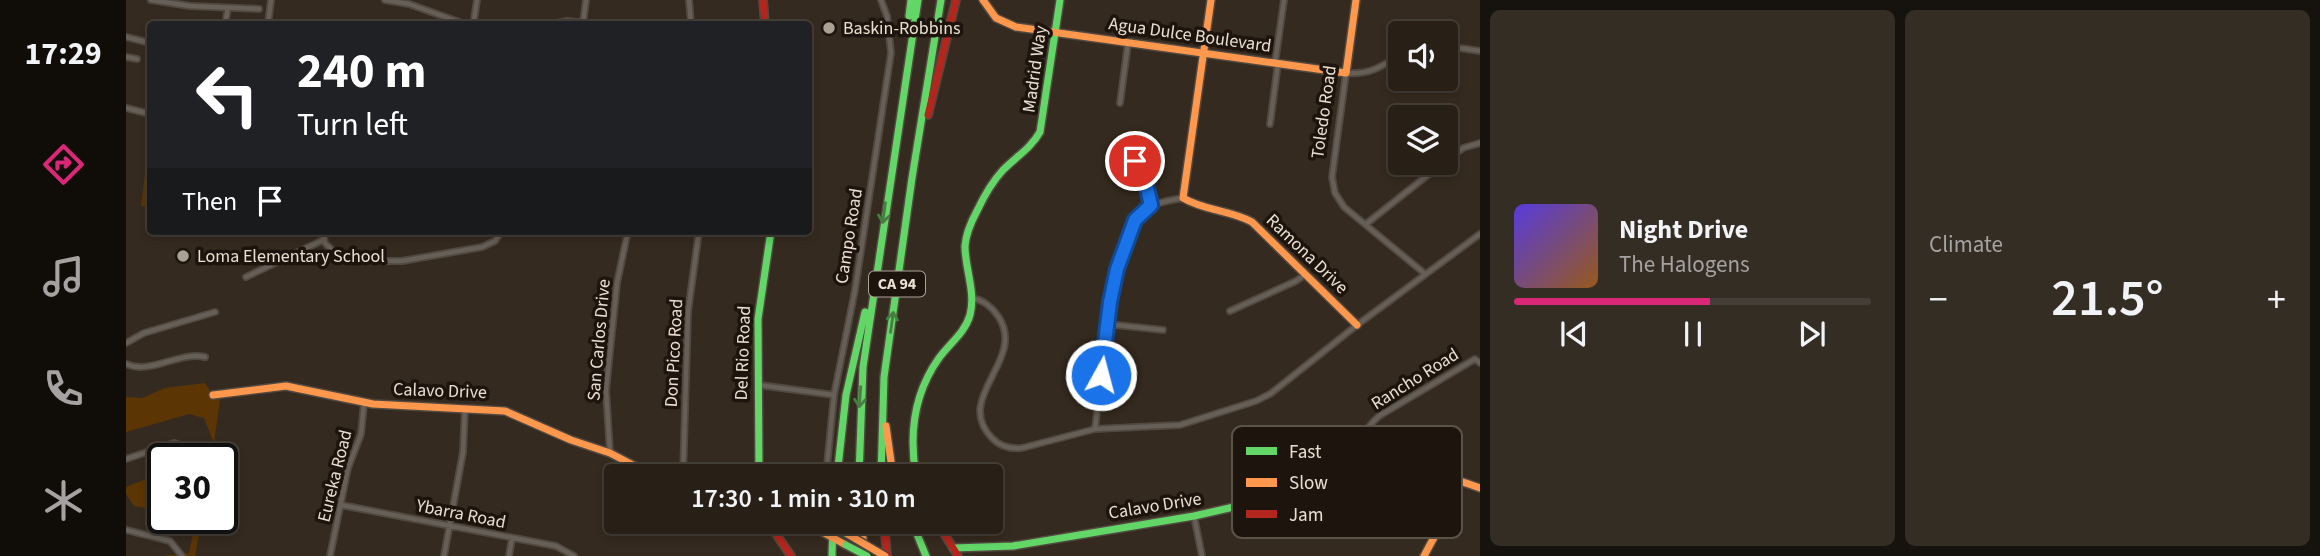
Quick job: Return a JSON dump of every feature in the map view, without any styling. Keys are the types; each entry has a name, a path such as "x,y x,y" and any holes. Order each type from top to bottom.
{"main road":[{"path":"763,0 765,21"},
{"path":"894,147 911,0"},
{"name":"CA 94","path":"859,464 860,403 874,280 918,0"},
{"name":"CA 94","path":"881,464 883,389 912,178 942,0"},
{"path":"912,178 956,0"},
{"name":"Agua Dulce Boulevard","path":"983,0 991,14 1002,23 1016,27 1346,73"},
{"name":"Madrid Way","path":"914,464 911,436 918,401 938,360 966,325 970,314 971,298 964,257 966,234 995,179 1033,145 1040,132 1060,0"},
{"path":"1183,198 1211,0"},
{"name":"Toledo Road","path":"1346,73 1356,0"},
{"name":"Ramona Drive","path":"1183,198 1202,208 1244,217 1259,228 1357,325"},
{"name":"Del Rio Road","path":"759,464 759,311 770,235"},
{"path":"839,464 848,380 874,280"},
{"name":"Calavo Drive","path":"213,395 286,386 364,403 505,411 631,464"},
{"path":"883,389 892,464"},
{"name":"Calavo Drive","path":"1462,481 1480,488"},
{"name":"Calavo Drive","path":"953,548 1023,545 1232,507"},
{"path":"776,534 791,556"},
{"path":"827,534 866,556"},
{"path":"847,534 886,556"},
{"path":"863,534 866,556"},
{"path":"885,534 886,556"},
{"path":"917,534 926,556"},
{"path":"944,534 958,556"},
{"path":"831,536 832,556"},
{"path":"1424,556 1434,538"}],"street":[{"path":"151,0 259,9"},
{"path":"268,21 271,0"},
{"path":"385,0 410,4 458,21"},
{"path":"472,21 477,0"},
{"path":"583,21 586,0"},
{"path":"689,0 691,21"},
{"name":"Campo Road","path":"827,464 834,396 855,289 891,53 887,16 881,0"},
{"path":"1270,124 1284,0"},
{"path":"226,21 228,8"},
{"path":"126,37 147,42"},
{"path":"1120,103 1128,42"},
{"path":"1458,48 1480,51"},
{"path":"126,57 137,59"},
{"name":"Agua Dulce Boulevard","path":"1346,73 1375,71 1388,63"},
{"name":"Toledo Road","path":"1346,73 1332,166 1332,182 1338,198 1344,207 1424,274"},
{"path":"126,108 147,113"},
{"path":"1458,152 1480,143"},
{"path":"1135,161 1142,168 1151,205"},
{"path":"1366,224 1428,175"},
{"path":"1095,429 1107,324 1117,269 1135,220 1151,205 1183,198"},
{"path":"971,298 976,298 995,311 1004,326 1006,336 1004,354 981,401 982,420 991,438 1005,447 1018,449 1095,429 1180,425 1256,401 1270,394 1357,325 1480,234"},
{"path":"323,235 329,249 339,254 384,261 402,261 482,247 495,241 499,235"},
{"name":"San Carlos Drive","path":"610,453 606,390 617,283 627,235"},
{"name":"Don Pico Road","path":"683,464 688,312 698,235"},
{"path":"246,277 323,240"},
{"path":"1230,311 1306,274"},
{"path":"126,343 144,333 215,312"},
{"path":"1107,324 1163,330"},
{"path":"126,364 139,368 192,355 205,357"},
{"name":"Rancho Road","path":"1368,426 1410,396 1478,359"},
{"path":"758,385 834,396"},
{"name":"Eureka Road","path":"330,556 348,468 361,434 364,403"},
{"path":"444,556 463,453 465,407"},
{"path":"126,459 147,452"},
{"name":"Ybarra Road","path":"341,505 556,546 574,556"},
{"path":"1194,516 1202,556"},
{"path":"126,530 163,538 174,544 182,556"},
{"path":"509,556 512,538"}],"shaded area":[{"path":"145,173 147,207 141,206"},
{"path":"205,383 213,395 221,392 214,443 204,418 189,414 126,432 126,397 142,398 165,388"},
{"path":"147,479 147,508 134,506 126,494 126,487"},
{"path":"193,534 199,534 195,556 163,556 189,553"}],"traffic: fast":[{"path":"909,16 911,0"},
{"path":"859,464 863,367 918,0"},
{"path":"881,464 884,377 941,0"},
{"path":"914,464 914,430 924,385 939,358 961,333 970,315 972,298 965,255 968,232 995,179 1028,148 1040,132 1060,0"},
{"path":"759,464 758,319 770,235"},
{"path":"838,464 846,395 865,312"},
{"path":"953,548 1013,546 1232,507"},
{"path":"832,556 833,534"},
{"path":"917,534 926,556"},
{"path":"846,545 867,556"}],"traffic: slow":[{"path":"983,0 996,18 1016,27 1346,73 1356,0"},
{"path":"1211,0 1183,198 1252,222 1357,325"},
{"path":"213,395 286,386 373,404 505,411 631,464"},
{"path":"886,426 891,464"},
{"path":"1462,482 1480,488"},
{"path":"826,534 846,545"},
{"path":"862,534 865,556"},
{"path":"849,535 885,556"},
{"path":"1424,556 1434,538"}],"traffic: jam":[{"path":"763,0 765,21"},
{"path":"928,115 956,0"},
{"path":"776,534 791,556"},
{"path":"885,534 887,556"},
{"path":"944,534 958,556"}],"place":[{"name":"Baskin-Robbins","path":"829,28"},
{"name":"Loma Elementary School","path":"183,256"}],"route":[{"path":"1101,375 1117,269 1135,220 1151,205 1142,168 1135,161"}]}
